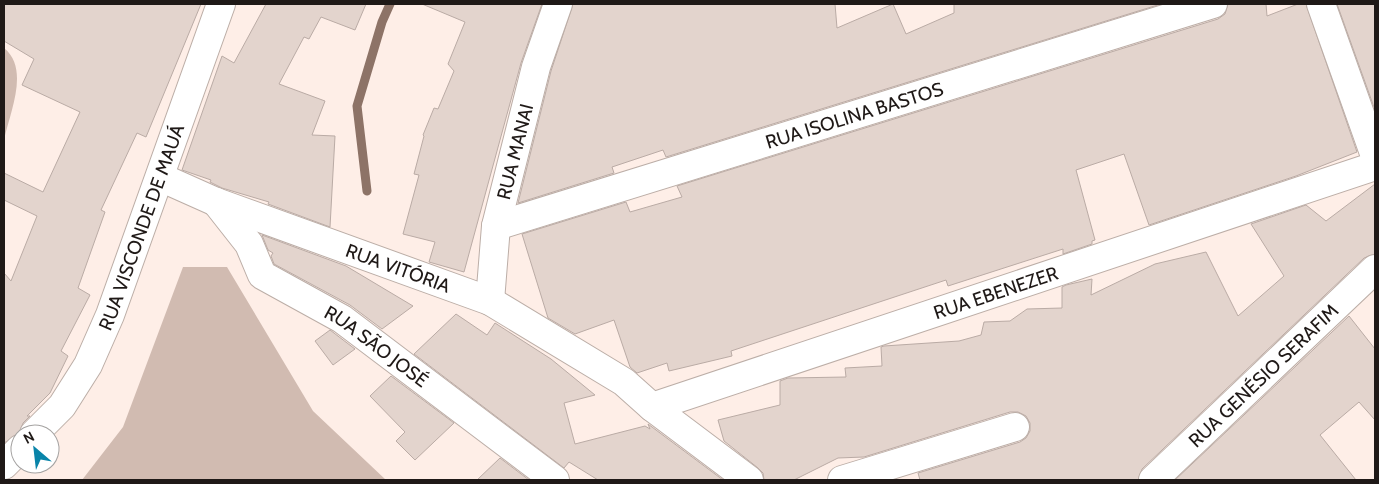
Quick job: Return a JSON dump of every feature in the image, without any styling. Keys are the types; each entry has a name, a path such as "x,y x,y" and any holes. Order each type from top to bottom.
{"street":[{"name":"RUA VISCONDE DE MAUÁ","path":"44,424 62,406 88,365 110,315 221,4"},
{"name":"RUA MANAI","path":"490,301 496,226 536,67 558,4"},
{"name":"RUA ISOLINA BASTOS","path":"496,226 1213,4"},
{"path":"1321,4 1375,156"},
{"name":"RUA EBENEZER","path":"652,407 1375,166"},
{"name":"RUA VITÓRIA","path":"160,177 216,202 490,301 624,382 652,407"},
{"name":"RUA SÃO JOSÉ","path":"216,202 249,244 262,275 342,319 555,480"},
{"name":"RUA GENÉSIO SERAFIM","path":"1153,480 1375,269"},
{"path":"652,407 749,480"},
{"path":"842,480 1015,427"}],"shaded area":[{"path":"4,48 12,57 16,67 17,79 16,91 4,140"},
{"path":"183,267 227,267 313,411 386,480 82,480 123,427"}],"building":[{"path":"4,4 201,4 146,137 137,133 101,210 105,212 78,288 90,295 61,351 68,356 50,393 27,416 30,416 23,424 10,424 10,439 4,443 4,273 11,281 37,216 4,200 4,173 43,192 80,112 22,85 34,59 4,41"},
{"path":"266,4 366,4 355,30 321,17 309,39 304,37 279,84 325,101 312,135 335,136 330,227 268,204 269,202 222,188 210,182 211,180 182,170 222,56 234,63"},
{"path":"422,4 542,4 521,63 464,272 429,262 435,242 403,234 419,175 414,174 423,135 434,108 438,109 454,71 448,64 465,22"},
{"path":"573,4 835,4 837,28 893,4 906,34 954,13 954,4 1161,4 666,157 663,150 612,167 614,173 518,203 551,71"},
{"path":"1228,4 1266,4 1267,16 1298,4 1306,4 1357,152 1296,176 1149,225 1124,154 1076,170 1095,240 1092,241 1092,244 1063,254 1063,249 948,286 946,280 731,351 732,356 669,371 667,363 637,373 630,367 614,320 575,334 548,318 522,234 626,202 630,212 682,197 677,186 1218,19 1225,14"},
{"path":"1337,4 1375,4 1375,110"},
{"path":"1375,184 1375,254 1364,258 1142,469 1138,480 920,480 918,473 1020,442 1026,438 1030,431 1030,423 1026,416 1018,412 1010,412 864,457 838,458 794,480 764,480 763,473 758,468 724,441 718,420 780,405 780,381 788,378 846,377 845,368 882,366 881,347 884,346 959,341 981,335 984,322 1010,321 1027,309 1062,308 1062,287 1066,285 1092,279 1091,295 1155,264 1206,252 1238,316 1284,276 1251,224 1306,205 1326,221"},
{"path":"262,235 346,266 413,306 382,329 350,305 274,264 271,256 273,253 268,250"},
{"path":"456,314 487,335 495,323 551,359 595,395 564,403 575,444 645,426 650,429 648,424 723,480 598,480 569,462 564,468 414,354"},
{"path":"1349,316 1375,349 1375,420 1359,402 1320,435 1356,480 1175,480"},
{"path":"330,330 355,349 333,365 315,341"},
{"path":"391,376 454,423 415,460 396,441 405,432 370,396"},
{"path":"500,458 529,480 477,480"}],"waterway":[{"path":"367,191 357,106 382,22 390,4"}]}
